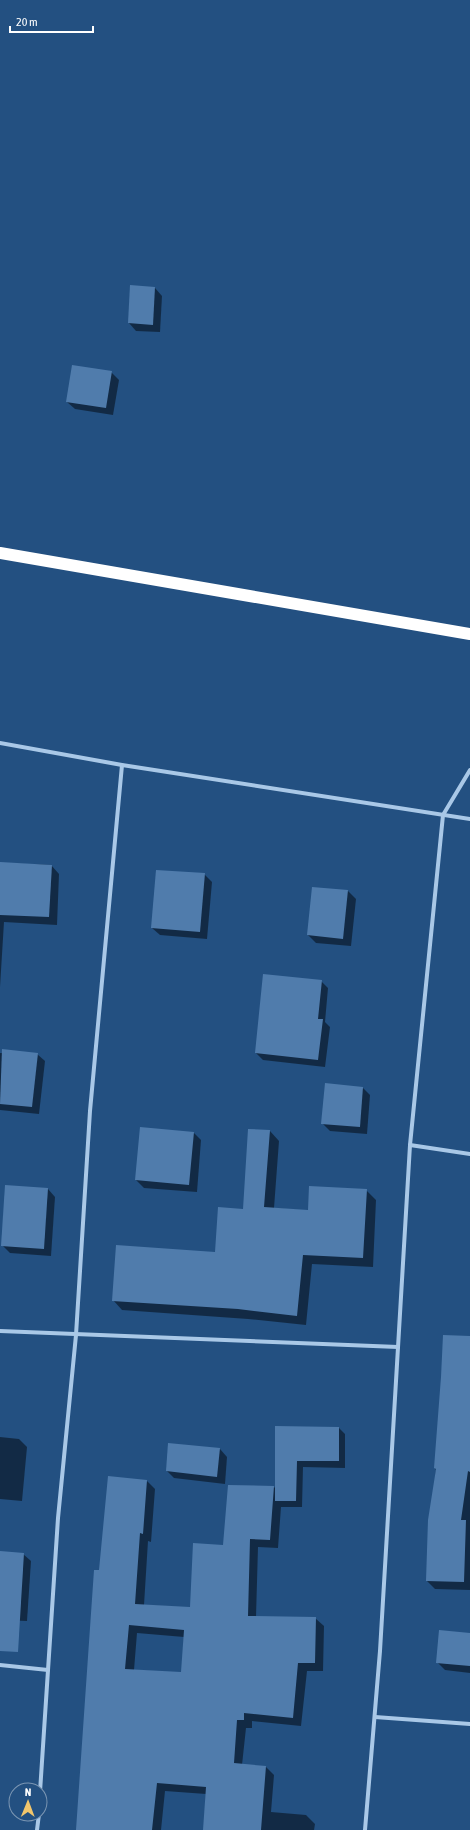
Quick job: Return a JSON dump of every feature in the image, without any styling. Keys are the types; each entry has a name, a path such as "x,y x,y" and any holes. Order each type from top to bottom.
{"highway":[{"path":"0,552 470,634"}],"street":[{"path":"0,743 122,765 470,819"},
{"path":"41,1782 58,1518 76,1335 90,1111 122,765"},
{"path":"366,1830 380,1651 410,1145 443,815 470,770"},
{"path":"410,1145 470,1154"},
{"path":"0,1331 398,1347"},
{"path":"0,1665 48,1670"},
{"path":"375,1717 470,1724"}],"building":[{"path":"130,285 155,287 153,325 128,323"},
{"path":"72,365 112,371 106,408 66,402"},
{"path":"0,862 52,865 49,917 0,915"},
{"path":"156,870 205,873 200,932 151,928"},
{"path":"312,887 348,890 343,939 307,935"},
{"path":"263,974 322,980 318,1019 323,1019 318,1060 255,1053"},
{"path":"2,1049 38,1053 32,1107 0,1104"},
{"path":"325,1083 363,1087 360,1127 321,1124"},
{"path":"140,1127 194,1132 189,1185 135,1180"},
{"path":"248,1129 270,1130 264,1207 308,1210 309,1186 367,1189 363,1258 303,1255 297,1316 238,1309 112,1301 116,1245 215,1252 218,1207 243,1209"},
{"path":"5,1185 48,1188 44,1249 1,1246"},
{"path":"443,1335 470,1336 470,1472 468,1471 461,1520 466,1520 464,1582 426,1581 428,1520 436,1469 434,1468"},
{"path":"275,1426 339,1427 339,1461 297,1461 296,1501 275,1501"},
{"path":"168,1443 220,1448 217,1477 166,1471"},
{"path":"108,1476 147,1480 143,1534 140,1533 135,1604 190,1607 193,1543 223,1545 228,1485 274,1486 270,1540 250,1539 248,1616 316,1617 315,1663 298,1663 293,1718 244,1713 244,1720 237,1720 234,1763 266,1766 261,1830 203,1830 206,1787 157,1783 152,1830 76,1830 94,1570 99,1570","holes":["129,1625 184,1630 181,1672 125,1669"]},
{"path":"0,1551 24,1553 18,1652 0,1651"},
{"path":"439,1630 470,1633 470,1666 436,1663"}]}
